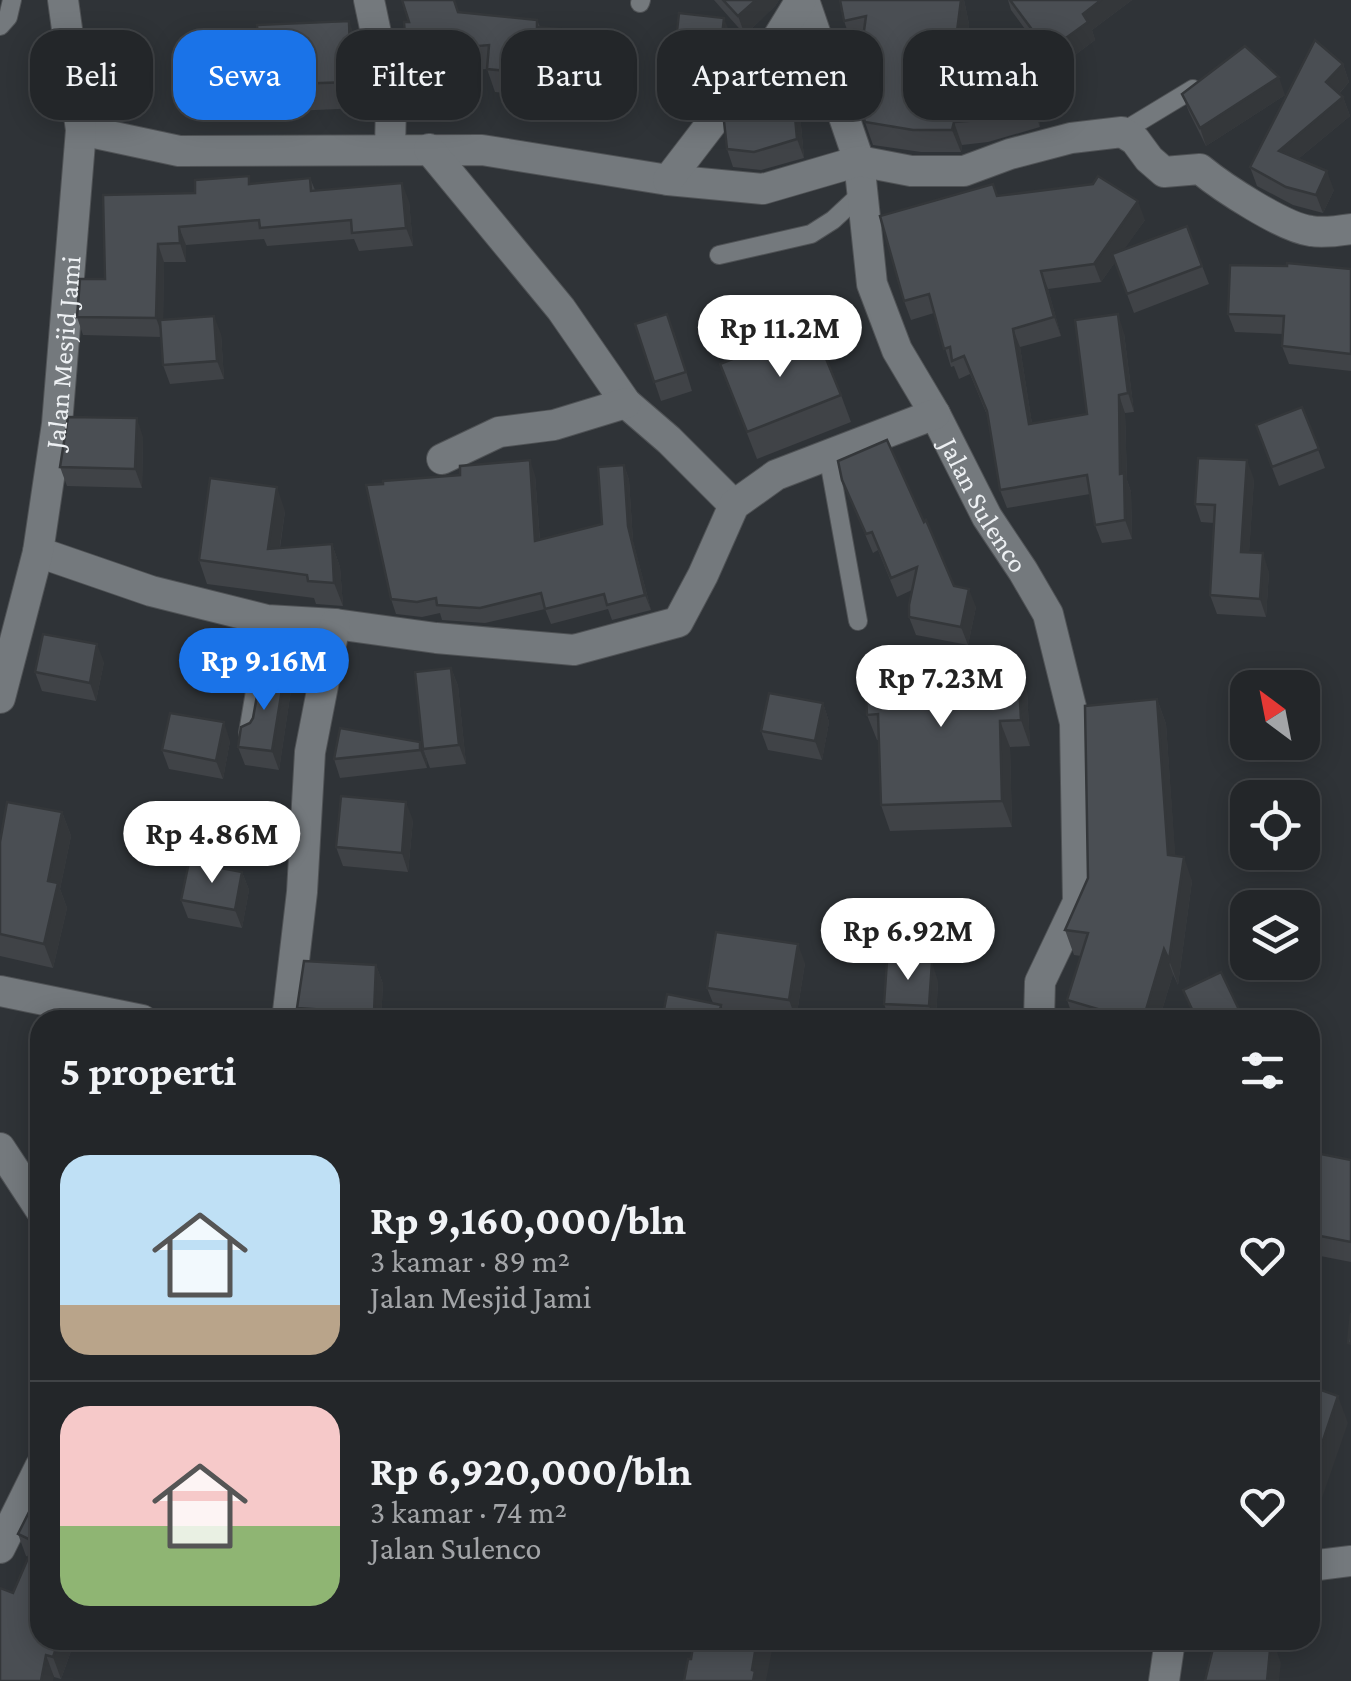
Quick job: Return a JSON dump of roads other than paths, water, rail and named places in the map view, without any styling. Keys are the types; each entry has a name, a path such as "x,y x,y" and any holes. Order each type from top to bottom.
{"street":[{"name":"Jalan Mesjid Jami","path":"0,698 38,552 57,424 81,130 63,0"},
{"path":"370,0 390,104 390,150"},
{"path":"668,180 764,60 802,0"},
{"name":"Jalan Sulenco","path":"802,0 859,160 872,284 898,350 987,517 1048,614 1075,724 1078,902 1040,982 1039,1010"},
{"path":"81,130 179,151 482,150 668,180 763,189 859,160 911,171 964,171 1070,138 1122,132 1135,140 1164,172 1200,169 1220,186 1308,231 1351,228"},
{"path":"429,149 561,309 626,404 669,440 734,505"},
{"path":"442,459 499,432 554,425 626,404"},
{"path":"38,552 151,590 267,620 574,650 678,622 734,505 776,475 935,414"},
{"path":"288,1010 302,892 310,752 335,624"},
{"path":"0,990 95,1010"},
{"path":"0,1148 30,1193"},
{"path":"0,1548 30,1487"},
{"path":"1320,1565 1351,1562"},
{"path":"1164,1681 1169,1650"}],"lane":[{"path":"0,26 8,17 12,0"},
{"path":"1122,132 1193,90"},
{"path":"719,254 811,234 862,193"},
{"path":"828,455 858,621"},
{"path":"248,733 267,620"}]}
